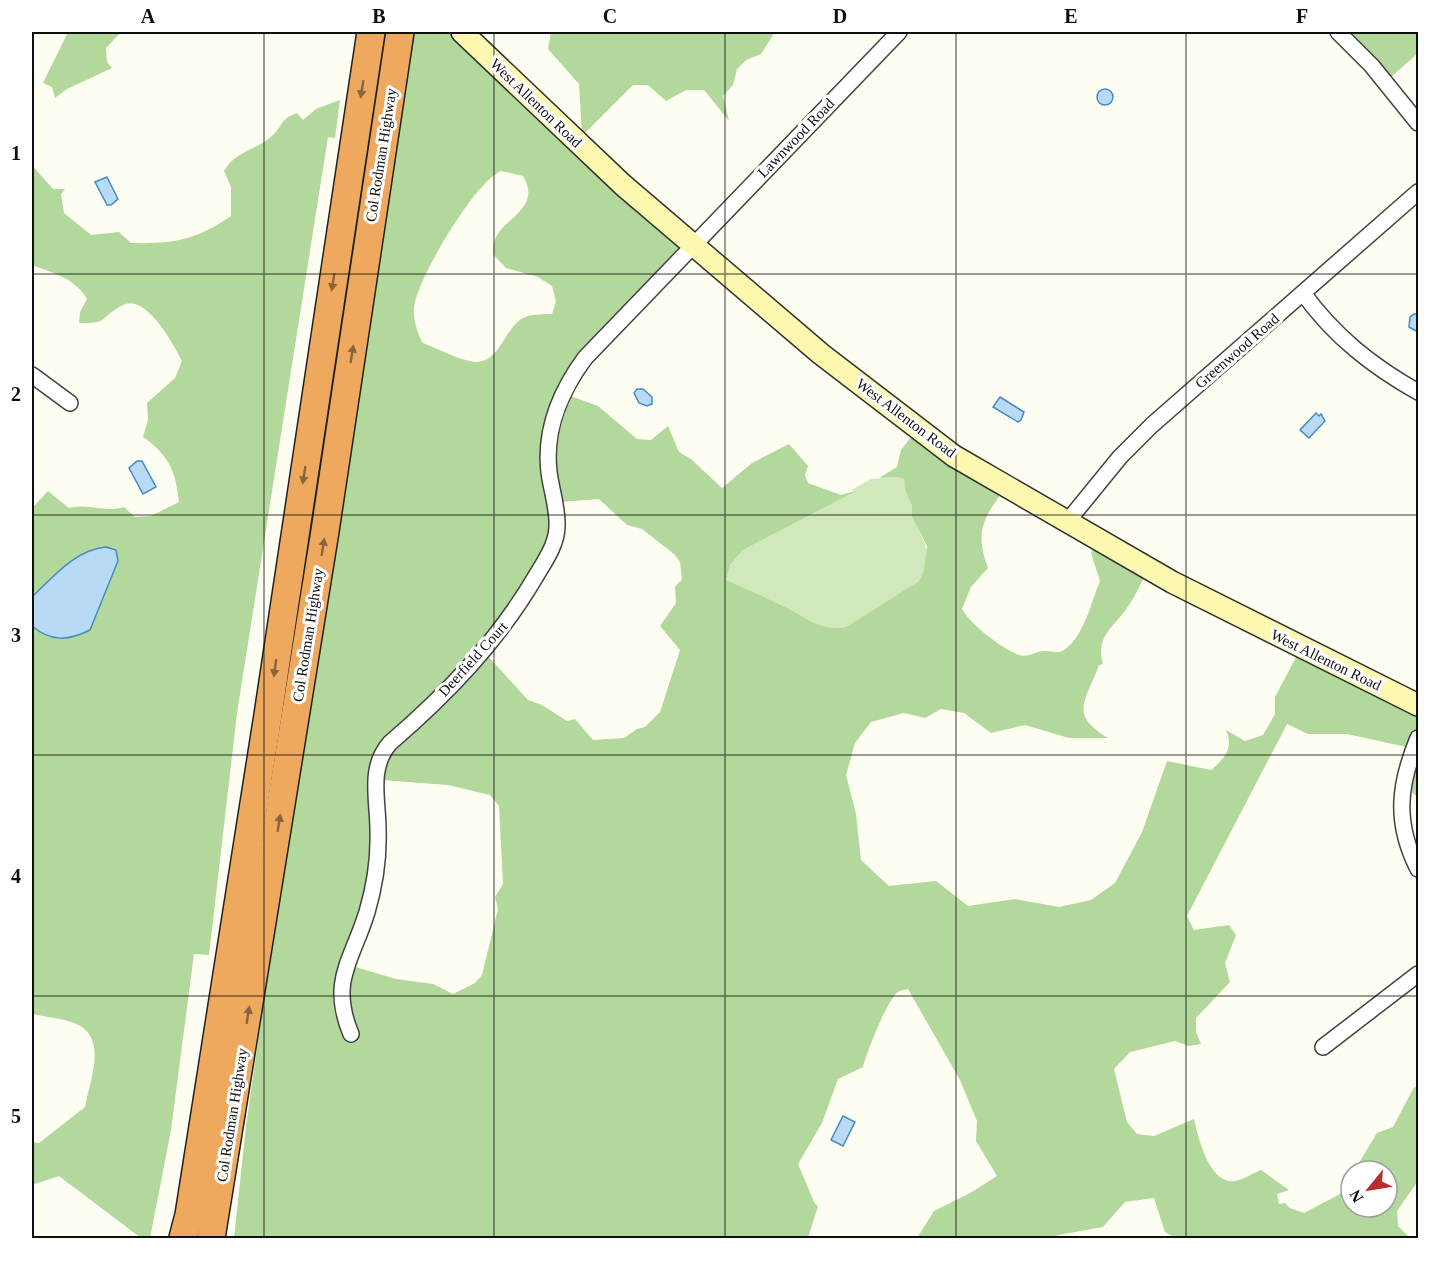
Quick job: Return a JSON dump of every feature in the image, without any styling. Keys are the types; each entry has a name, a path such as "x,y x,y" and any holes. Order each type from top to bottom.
{"highway":[{"name":"Col Rodman Highway","path":"183,1239 191,1204 268,715 370,32"},
{"name":"Col Rodman Highway","path":"211,1239 323,543 400,32"}],"street":[{"name":"West Allenton Road","path":"462,32 623,185 822,354 954,456 1172,582 1419,705"},
{"name":"Lawnwood Road","path":"693,245 899,32"},
{"path":"1338,32 1372,66 1419,123"},
{"name":"Greenwood Road","path":"1067,522 1120,457 1152,425 1419,192"},
{"name":"Deerfield Court","path":"351,1034 342,1014 342,982 367,913 376,878 379,844 374,776 377,762 390,743 480,657 516,610 555,539 558,525 548,455 551,425 561,395 585,358 693,245"},
{"path":"1303,293 1321,319 1338,336 1372,364 1419,392"},
{"path":"32,375 70,403"},
{"path":"1419,738 1403,780 1401,800 1407,840 1419,869"},
{"path":"1323,1047 1419,974"}],"green space":[{"path":"68,32 121,32 106,48 107,62 112,68 67,89 55,98 52,87 43,83"},
{"path":"401,32 468,32 694,239 611,330 568,395 598,406 637,439 651,440 668,426 679,452 691,459 722,488 752,463 789,444 808,466 805,475 808,483 841,495 858,490 743,550 730,565 726,580 812,622 836,628 846,627 919,581 924,570 927,546 912,517 912,506 905,489 904,479 879,478 897,467 901,450 921,424 1006,487 987,516 982,534 988,568 971,587 962,609 979,629 1004,647 1026,656 1043,651 1059,652 1071,644 1082,628 1100,581 1091,553 1100,536 1149,566 1124,613 1104,638 1101,654 1103,664 1099,665 1084,706 1084,714 1088,722 1108,738 1069,738 1025,725 991,733 964,713 941,709 925,718 904,713 871,722 855,743 846,775 856,814 861,860 889,886 936,881 968,906 1015,899 1059,907 1091,900 1115,883 1142,832 1167,761 1211,770 1227,752 1229,742 1226,730 1245,741 1263,735 1275,714 1275,697 1303,644 1418,698 1418,797 1403,786 1411,748 1347,734 1308,734 1287,724 1187,916 1194,930 1229,925 1236,935 1225,963 1230,982 1196,1018 1196,1032 1201,1044 1189,1046 1175,1041 1130,1052 1114,1069 1127,1122 1137,1134 1154,1136 1194,1119 1206,1158 1218,1176 1235,1181 1261,1170 1289,1190 1277,1194 1279,1204 1285,1203 1290,1208 1304,1213 1339,1195 1339,1219 1398,1219 1398,1226 1410,1238 1175,1238 1165,1232 1154,1198 1125,1202 1103,1227 1058,1235 1056,1238 917,1238 934,1211 997,1176 976,1141 977,1121 960,1080 908,989 898,992 889,1004 863,1067 838,1079 822,1123 798,1164 815,1204 818,1206 808,1238 234,1238 246,1126","holes":["501,171 523,176 528,187 525,205 499,233 494,243 493,254 506,268 538,277 552,286 556,301 552,314 525,317 518,321 497,350 484,361 475,362 455,357 423,343 416,326 414,307 426,275 449,232 490,179","599,499 627,525 642,529 674,554 680,562 682,579 675,587 676,603 660,626 680,650 660,712 645,727 637,729 624,738 593,740 575,719 567,721 542,705 528,700 485,653 549,555 561,502","381,780 448,785 490,795 499,806 503,884 495,897 498,909 482,975 475,983 453,994 433,984 396,979 352,966 375,899"]},
{"path":"551,32 775,32 761,54 746,60 737,69 733,85 723,96 729,121 704,90 686,90 666,101 648,85 633,85 582,136 579,84 548,49"},
{"path":"1351,32 1418,32 1418,53 1389,79 1348,34"},
{"path":"340,100 335,138 328,137 237,713 209,955 194,954 171,1130 150,1238 141,1238 59,1176 32,1185 32,1142 39,1143 85,1107 93,1072 94,1048 85,1029 69,1021 32,1014 32,508 48,491 69,508 117,509 124,507 135,517 151,516 179,502 176,482 170,465 143,437 148,420 147,403 175,378 182,361 165,332 148,312 139,306 130,303 114,310 100,321 79,323 80,312 87,299 82,292 63,277 32,265 32,165 53,189 65,189 61,194 64,213 91,235 119,232 131,243 160,243 184,239 207,230 231,216 231,187 224,171 234,159 267,140 292,115 297,113 303,120 316,109"},
{"path":"897,477 904,479 913,518 926,549 924,571 919,581 846,627 828,627 812,622 725,580 730,565 743,550 857,490 850,491 871,479"},
{"path":"1418,1085 1418,1181 1399,1208 1399,1159 1361,1159 1377,1133 1393,1127 1413,1089"}],"water":[{"path":"1102,89 1108,89 1113,97 1111,103 1102,105 1097,100 1097,94"},
{"path":"107,177 118,199 111,205 107,205 95,182"},
{"path":"1418,314 1418,332 1409,327 1410,317"},
{"path":"637,389 643,389 652,397 652,404 647,406 639,403 634,393"},
{"path":"1000,397 1024,412 1021,420 1018,422 993,407"},
{"path":"1316,413 1319,416 1321,414 1325,421 1309,438 1300,430"},
{"path":"137,461 142,461 156,487 143,494 129,468"},
{"path":"106,547 116,550 118,561 90,630 67,638 60,638 46,635 32,626 32,597 66,565 84,553"},
{"path":"843,1116 855,1122 843,1146 831,1140"}]}
